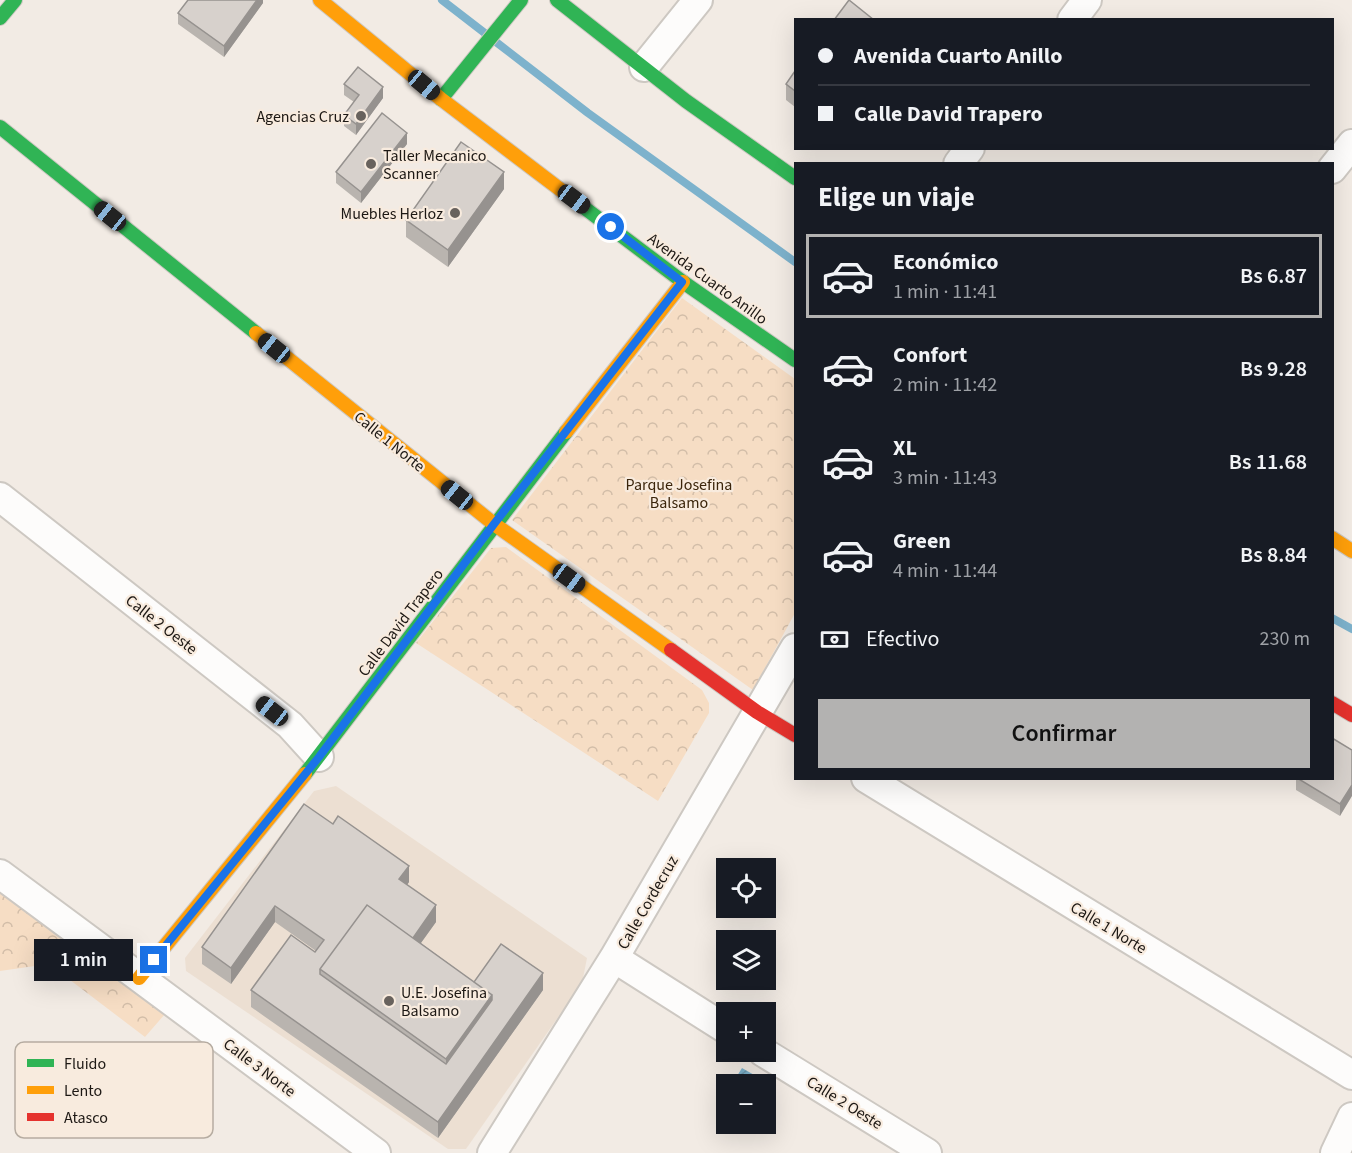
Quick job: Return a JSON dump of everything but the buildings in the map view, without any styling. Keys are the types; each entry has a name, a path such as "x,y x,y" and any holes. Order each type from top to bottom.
{"main road":[{"path":"0,18 15,0"},
{"name":"Avenida Cuarto Anillo","path":"320,0 441,99 682,282 794,359"},
{"path":"558,0 686,100 794,177"},
{"path":"441,99 520,1"},
{"name":"Calle 1 Norte","path":"0,127 494,524 757,712 794,734"},
{"name":"Calle David Trapero","path":"139,978 319,757 494,524 682,282"},
{"path":"1334,539 1352,551"},
{"path":"1334,704 1352,715"}],"street":[{"path":"644,67 698,0"},
{"path":"1074,18 1087,0"},
{"path":"1334,166 1352,144"},
{"name":"Calle 2 Oeste","path":"0,497 290,725 319,757"},
{"name":"Calle Cordecruz","path":"492,1153 614,958 794,650"},
{"name":"Calle 1 Norte","path":"869,780 1352,1075"},
{"name":"Calle 3 Norte","path":"0,874 376,1153"},
{"path":"614,958 716,1023"},
{"name":"Calle 2 Oeste","path":"776,1060 927,1153"},
{"path":"1335,1153 1352,1117"}],"shaded area":[{"path":"336,786 587,958 582,983 466,1149 448,1149 186,971 185,958 314,791"}],"green space":[{"name":"Parque Josefina Balsamo","path":"682,298 794,378 794,615 753,690 512,520"},
{"path":"506,547 702,690 709,703 709,713 658,801 416,643 491,548"},
{"path":"0,891 165,1014 145,1037 49,964 0,971"}],"water":[{"path":"742,1068 752,1074 738,1074"}],"waterway":[{"path":"442,0 486,34"},
{"path":"496,42 588,113 794,261"},
{"path":"1334,619 1352,629"}],"traffic: fast":[{"path":"0,18 15,0"},
{"path":"441,99 521,0"},
{"path":"557,0 686,101 794,177"},
{"path":"0,127 256,333"},
{"path":"582,206 683,282 794,359"},
{"path":"305,774 566,432"}],"traffic: slow":[{"path":"320,0 441,99 582,206"},
{"path":"566,432 683,282"},
{"path":"256,333 494,524 671,650"},
{"path":"1334,539 1352,551"},
{"path":"139,978 305,774"}],"traffic: jam":[{"path":"671,650 757,712 794,734"},
{"path":"1334,704 1352,715"}],"place":[{"name":"Agencias Cruz","path":"361,116"},
{"name":"Taller Mecanico Scanner","path":"371,164"},
{"name":"Muebles Herloz","path":"455,213"},
{"name":"U.E. Josefina Balsamo","path":"389,1001"}],"route":[{"path":"154,960 319,757 494,524 682,282 611,227"}]}
